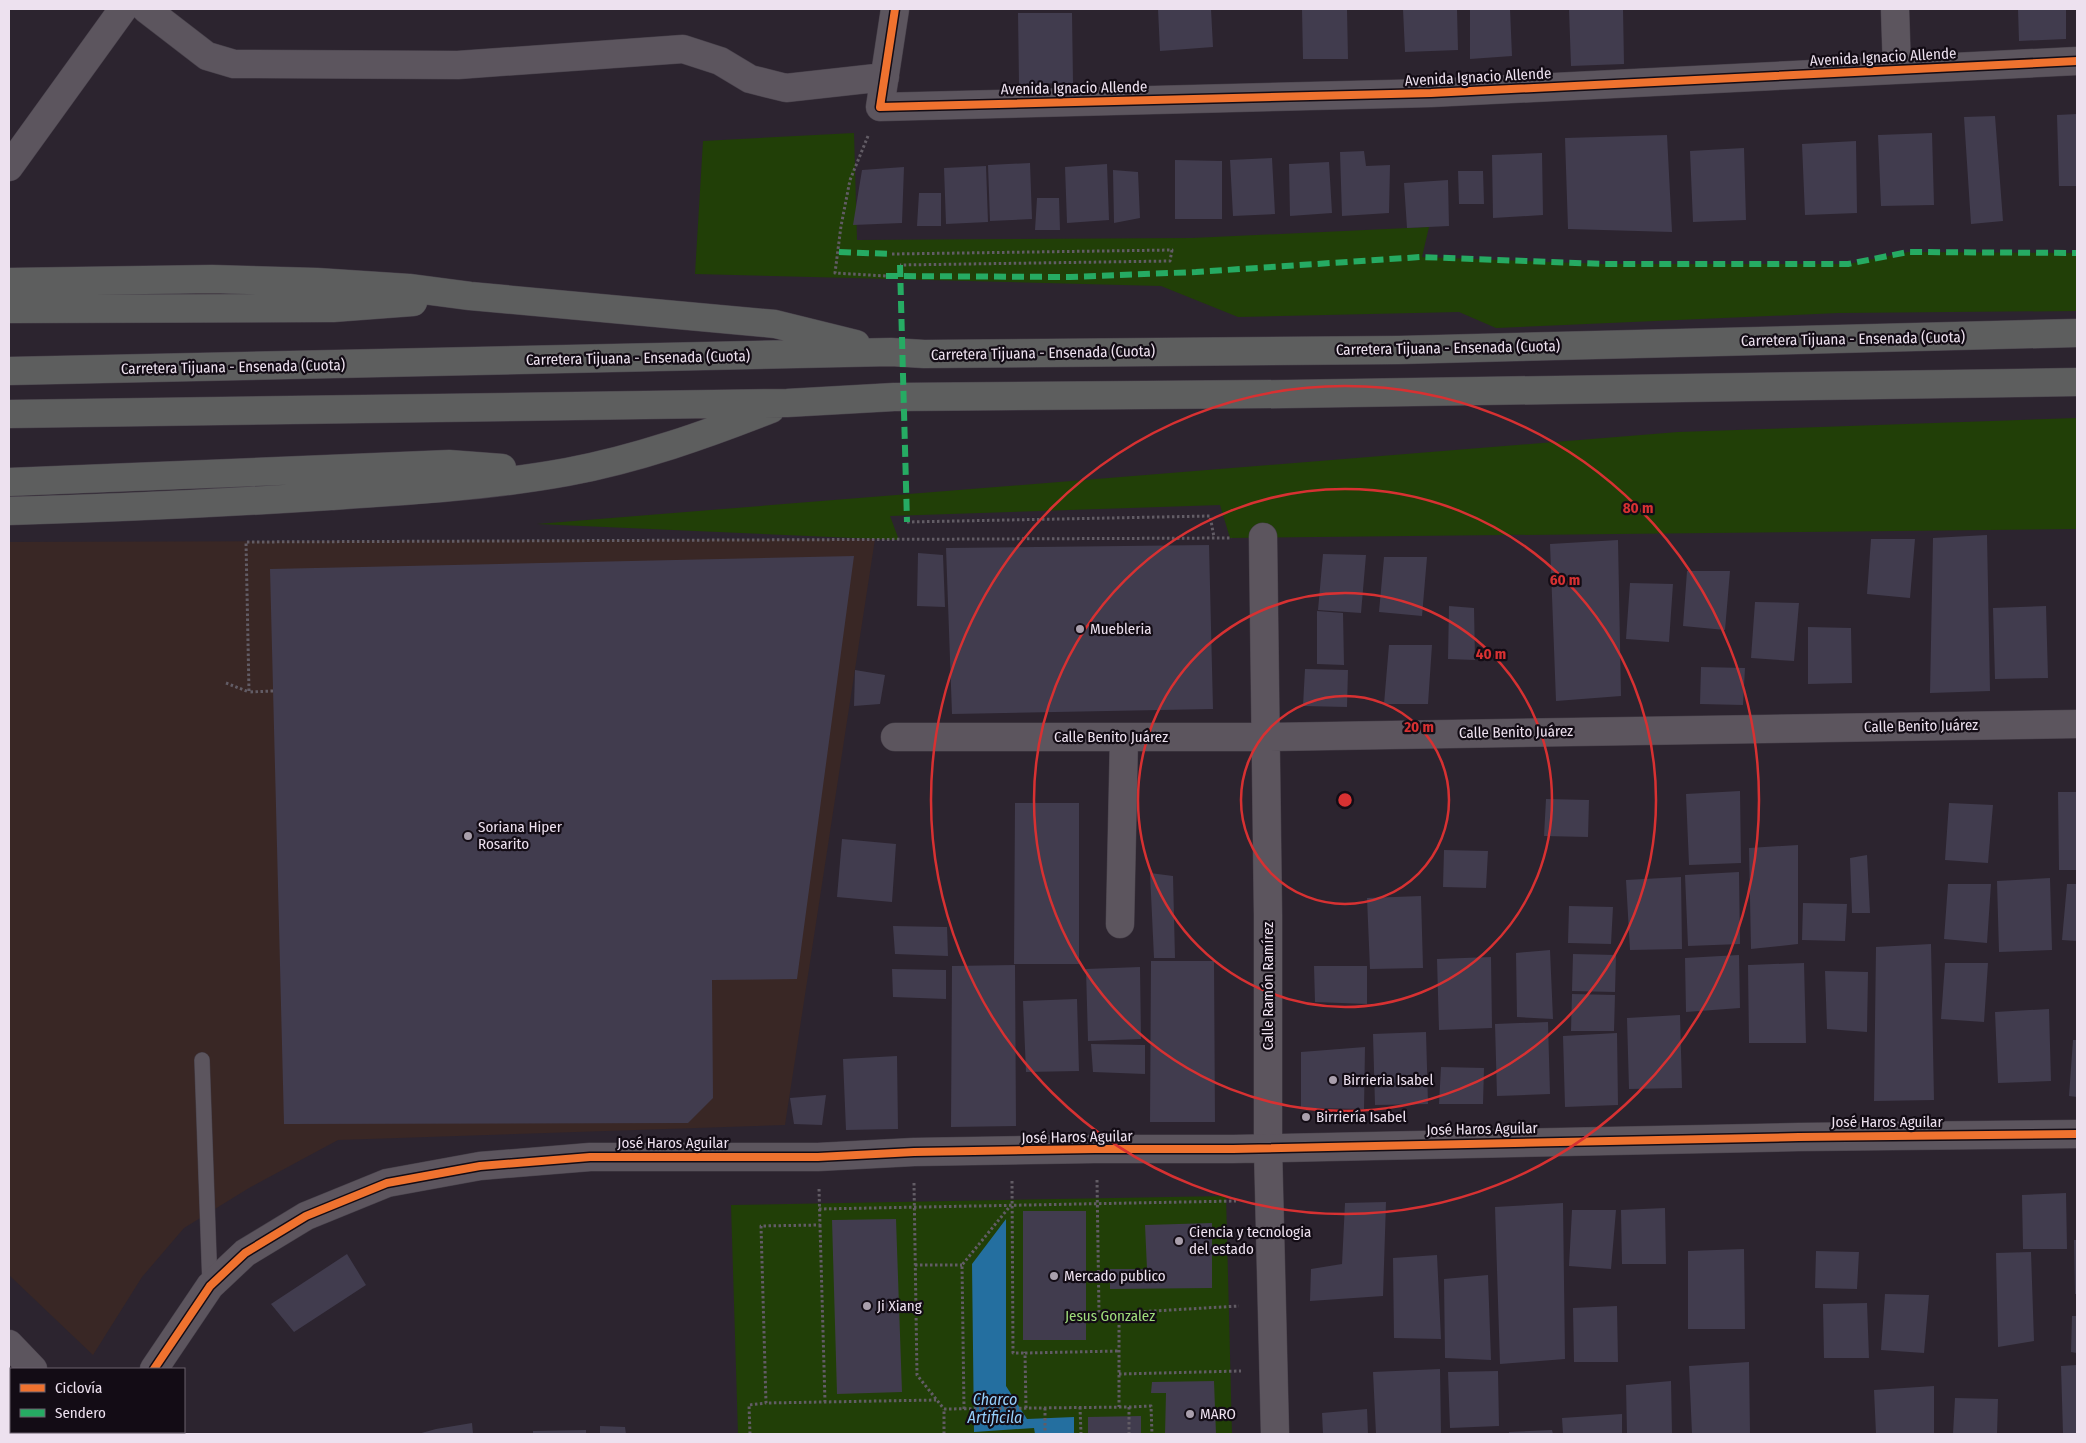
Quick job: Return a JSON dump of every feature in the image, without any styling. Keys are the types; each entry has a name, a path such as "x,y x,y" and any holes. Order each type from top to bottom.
{"highway":[{"path":"9,282 212,279 409,288 470,296 775,324 891,352"},
{"path":"9,309 333,308 470,296"},
{"name":"Carretera Tijuana - Ensenada (Cuota)","path":"9,371 891,352 924,354 1399,350 2077,333"},
{"path":"9,414 787,403 894,397 2077,382"},
{"path":"9,511 248,501 392,492 567,472 642,454 704,435 787,403"},
{"path":"9,482 449,464 567,472"}],"street":[{"path":"9,168 124,9"},
{"path":"146,9 207,56 234,64 458,65 683,49 720,61 750,79 786,88 885,77"},
{"path":"880,107 895,9"},
{"path":"1894,9 1897,70"},
{"name":"Avenida Ignacio Allende","path":"880,107 1431,93 2077,61"},
{"name":"Calle Ramón Ramírez","path":"1263,537 1268,1148 1275,1434"},
{"name":"Calle Benito Juárez","path":"895,736 1265,737 2077,724"},
{"path":"1120,924 1124,737"},
{"name":"José Haros Aguilar","path":"155,1368 210,1286 245,1253 306,1216 387,1183 480,1166 590,1157 818,1157 914,1152 1012,1152 1799,1137 2077,1134"},
{"path":"9,1344 32,1368"}],"lane":[{"path":"202,1060 210,1286"}],"path":[{"path":"880,107 850,180 835,272 886,276"},
{"path":"892,254 1172,250 1170,261 900,265"},
{"path":"907,522 1210,516 1214,537"},
{"path":"249,692 246,542 1263,537"},
{"path":"226,683 249,692 273,691"},
{"path":"1233,1148 1236,1210"},
{"path":"1095,1149 1099,1313 1239,1307 1239,1298"},
{"path":"914,1152 917,1375 944,1410 944,1434"},
{"path":"1012,1152 1013,1353 1119,1351"},
{"path":"818,1157 825,1402"},
{"path":"819,1210 1236,1201"},
{"path":"964,1409 962,1265 1011,1205"},
{"path":"766,1403 761,1226 820,1225"},
{"path":"915,1265 962,1265"},
{"path":"1118,1312 1119,1407"},
{"path":"1025,1353 1026,1408"},
{"path":"1119,1374 1241,1371"},
{"path":"750,1434 749,1405 766,1403 936,1400"},
{"path":"1129,1406 1129,1434"},
{"path":"944,1410 1151,1406 1152,1434"},
{"path":"1045,1408 1045,1434"},
{"path":"1080,1408 1081,1434"}],"shaded area":[{"path":"875,539 785,1125 338,1140 249,1188 184,1228 142,1277 93,1355 9,1275 9,542"}],"green space":[{"path":"854,133 857,240 1192,238 1429,227 1422,257 1604,264 1848,264 1908,252 2077,253 2077,311 1838,313 1496,328 1459,312 1238,317 1161,286 695,274 703,141"},
{"path":"2077,418 2077,529 1230,538 1220,505 890,516 899,540 537,524 1678,432"},
{"name":"Jesus Gonzalez","path":"1226,1196 1232,1434 738,1434 731,1205"}],"water":[{"name":"Charco Artificila","path":"1006,1219 1006,1386 1027,1419 1074,1417 1074,1434 1035,1434 1034,1428 974,1432 972,1264"}],"building":[{"path":"1158,9 1211,9 1213,47 1160,51"},
{"path":"1302,9 1347,9 1348,59 1303,59"},
{"path":"1403,9 1457,9 1458,50 1405,52"},
{"path":"1470,9 1510,9 1512,56 1470,59"},
{"path":"1569,9 1623,9 1624,64 1571,66"},
{"path":"2018,9 2066,9 2066,39 2019,41"},
{"path":"1018,13 1072,13 1073,83 1019,84"},
{"path":"2077,114 2077,186 2059,186 2057,115"},
{"path":"1995,116 2003,221 1971,224 1964,117"},
{"path":"1932,133 1934,205 1881,206 1878,135"},
{"path":"1667,135 1672,232 1568,229 1565,138"},
{"path":"1856,141 1857,213 1805,215 1802,144"},
{"path":"1744,148 1746,220 1693,222 1690,151"},
{"path":"1364,151 1366,166 1390,165 1389,213 1342,216 1340,152"},
{"path":"1542,153 1543,215 1493,218 1492,155"},
{"path":"1272,158 1275,214 1233,216 1230,160"},
{"path":"1175,160 1222,161 1222,219 1175,219"},
{"path":"1329,162 1332,213 1290,216 1289,164"},
{"path":"1030,163 1032,219 990,221 988,165"},
{"path":"1107,164 1109,220 1067,223 1065,167"},
{"path":"986,166 988,222 946,224 944,168"},
{"path":"904,167 902,223 853,225 862,170"},
{"path":"1113,170 1138,172 1140,218 1114,223"},
{"path":"1458,171 1483,171 1484,204 1459,204"},
{"path":"1448,180 1449,226 1407,228 1404,183"},
{"path":"919,193 941,193 941,226 917,226"},
{"path":"1037,198 1059,198 1060,230 1035,230"},
{"path":"1987,535 1990,691 1930,693 1933,538"},
{"path":"1871,539 1915,539 1910,598 1867,594"},
{"path":"1618,540 1621,696 1556,701 1550,544"},
{"name":"Muebleria","path":"1209,545 1213,709 952,714 946,548"},
{"path":"918,553 943,555 945,607 917,606"},
{"path":"1323,554 1366,555 1361,613 1318,610"},
{"path":"854,556 797,979 712,980 713,1098 688,1123 284,1124 270,569"},
{"path":"1384,557 1427,557 1422,616 1379,612"},
{"path":"1687,571 1730,571 1725,630 1683,626"},
{"path":"1630,583 1673,584 1669,642 1626,639"},
{"path":"1755,602 1799,603 1794,661 1751,658"},
{"path":"1449,606 1474,608 1475,660 1448,659"},
{"path":"2046,606 2048,678 1995,679 1993,608"},
{"path":"1317,611 1343,613 1344,665 1317,664"},
{"path":"1808,627 1851,628 1852,683 1808,684"},
{"path":"1389,645 1432,645 1428,704 1384,704"},
{"path":"1701,667 1745,668 1743,705 1700,704"},
{"path":"1305,669 1348,670 1347,707 1303,706"},
{"path":"855,670 885,675 880,704 854,706"},
{"path":"1740,791 1741,863 1689,865 1686,794"},
{"path":"2058,792 2077,792 2077,870 2059,870"},
{"path":"1546,799 1589,800 1588,837 1544,836"},
{"path":"1015,803 1079,803 1079,964 1014,964"},
{"path":"1949,803 1993,805 1988,863 1945,860"},
{"path":"842,839 896,844 892,902 837,897"},
{"path":"1798,845 1798,944 1751,949 1749,848"},
{"path":"1444,850 1488,851 1486,888 1443,887"},
{"path":"1867,855 1870,913 1852,913 1850,858"},
{"path":"1739,872 1740,944 1688,946 1685,875"},
{"path":"1150,873 1173,876 1175,958 1154,958"},
{"path":"1681,877 1682,949 1630,950 1626,880"},
{"path":"2050,878 2052,950 1999,952 1997,881"},
{"path":"1948,884 1991,884 1987,943 1944,939"},
{"path":"2067,884 2077,884 2077,941 2062,940"},
{"path":"1421,896 1423,968 1370,969 1367,898"},
{"path":"1803,903 1847,904 1845,941 1802,940"},
{"path":"1569,906 1613,907 1611,944 1568,943"},
{"path":"893,926 947,927 948,956 895,954"},
{"path":"1931,944 1934,1100 1874,1101 1876,947"},
{"path":"1550,950 1553,1019 1517,1017 1516,953"},
{"path":"1573,954 1616,955 1615,992 1572,991"},
{"path":"1739,955 1740,1008 1686,1012 1685,958"},
{"path":"1491,957 1492,1028 1439,1030 1437,959"},
{"path":"1151,961 1214,961 1215,1122 1150,1122"},
{"path":"1804,963 1806,1043 1749,1043 1748,965"},
{"path":"1945,963 1988,963 1984,1022 1941,1019"},
{"path":"1015,965 1016,1126 951,1127 952,966"},
{"path":"1314,966 1367,966 1367,1004 1315,1002"},
{"path":"1140,967 1141,1039 1088,1041 1086,969"},
{"path":"892,969 946,970 946,999 893,997"},
{"path":"1825,971 1868,972 1867,1032 1827,1029"},
{"path":"1572,994 1615,995 1614,1031 1571,1031"},
{"path":"1077,999 1079,1071 1026,1072 1023,1001"},
{"path":"2049,1009 2051,1081 1998,1083 1995,1012"},
{"path":"1680,1015 1682,1088 1629,1089 1627,1018"},
{"path":"1548,1022 1550,1094 1497,1096 1495,1024"},
{"path":"1426,1032 1428,1104 1375,1105 1373,1034"},
{"path":"1617,1033 1618,1105 1565,1107 1563,1036"},
{"path":"2073,1040 2077,1040 2077,1097 2069,1096"},
{"path":"1091,1044 1145,1045 1145,1074 1093,1072"},
{"name":"Birrieria Isabel","path":"1365,1047 1364,1109 1301,1108 1301,1052"},
{"path":"897,1056 898,1129 846,1130 843,1059"},
{"path":"1441,1067 1484,1068 1483,1104 1439,1104"},
{"path":"826,1095 822,1125 794,1124 790,1098"},
{"path":"2066,1193 2067,1249 2023,1249 2022,1195"},
{"path":"1386,1202 1383,1296 1310,1301 1311,1269 1342,1264 1345,1203"},
{"path":"1563,1203 1565,1359 1500,1364 1495,1207"},
{"path":"1665,1208 1666,1264 1622,1264 1621,1210"},
{"path":"1572,1210 1616,1210 1611,1269 1569,1266"},
{"name":"Mercado publico","path":"1023,1211 1086,1211 1086,1340 1023,1340"},
{"name":"Ji Xiang","path":"896,1219 902,1392 837,1394 832,1220"},
{"name":"Ciencia y tecnologia del estado","path":"1212,1223 1212,1288 1110,1289 1110,1269 1147,1269 1145,1225"},
{"path":"2074,1240 2077,1240 2077,1294 2075,1294"},
{"path":"1744,1249 1745,1329 1688,1329 1688,1251"},
{"path":"1816,1251 1859,1252 1857,1289 1815,1288"},
{"path":"2031,1252 2034,1341 1998,1347 1996,1253"},
{"path":"347,1254 366,1285 294,1332 271,1304"},
{"path":"1437,1255 1441,1339 1394,1338 1393,1258"},
{"path":"1488,1275 1491,1360 1445,1358 1444,1279"},
{"path":"1885,1294 1929,1295 1924,1353 1881,1350"},
{"path":"1867,1303 1869,1358 1824,1358 1823,1304"},
{"path":"1617,1306 1618,1362 1574,1362 1573,1308"},
{"path":"2072,1316 2077,1316 2077,1353 2071,1352"},
{"path":"1749,1362 1750,1434 1692,1434 1689,1366"},
{"path":"2077,1365 2077,1434 2063,1434 2061,1366"},
{"path":"1440,1369 1441,1434 1376,1434 1373,1372"},
{"path":"1498,1371 1499,1426 1450,1428 1448,1372"},
{"name":"MARO","path":"1214,1381 1216,1434 1165,1434 1166,1393 1151,1393 1152,1382"},
{"path":"1671,1381 1672,1434 1627,1434 1626,1385"},
{"path":"1934,1386 1934,1434 1876,1434 1874,1390"},
{"path":"1955,1398 1998,1399 1997,1434 1953,1434"},
{"path":"1367,1409 1368,1434 1323,1434 1322,1413"},
{"path":"1622,1414 1622,1434 1563,1434 1562,1418"},
{"path":"1141,1416 1141,1434 1088,1434 1088,1417"},
{"path":"472,1423 473,1434 418,1434 436,1429"},
{"path":"600,1426 625,1427 626,1434 600,1434"},
{"path":"586,1430 586,1434 533,1434 533,1431"},
{"path":"1552,1430 1553,1434 1509,1434 1509,1432"}],"marked path":[{"path":"839,252 892,254"},
{"path":"886,276 1070,277 1196,272 1421,257 1604,264 1848,264 1908,252 2077,253"},
{"path":"900,265 907,522"}],"cycle path":[{"path":"895,9 880,107 1431,93 2077,61"},
{"path":"155,1368 210,1286 245,1253 306,1216 387,1183 480,1166 590,1157 818,1157 914,1152 1233,1149 1799,1137 2077,1134"}],"place":[{"name":"Muebleria","path":"1080,629"},
{"name":"Soriana Hiper Rosarito","path":"468,836"},
{"name":"Birrieria Isabel","path":"1333,1080"},
{"name":"Birriería Isabel","path":"1306,1117"},
{"name":"Ciencia y tecnologia del estado","path":"1179,1241"},
{"name":"Mercado publico","path":"1054,1276"},
{"name":"Ji Xiang","path":"867,1306"},
{"name":"MARO","path":"1190,1414"}]}
